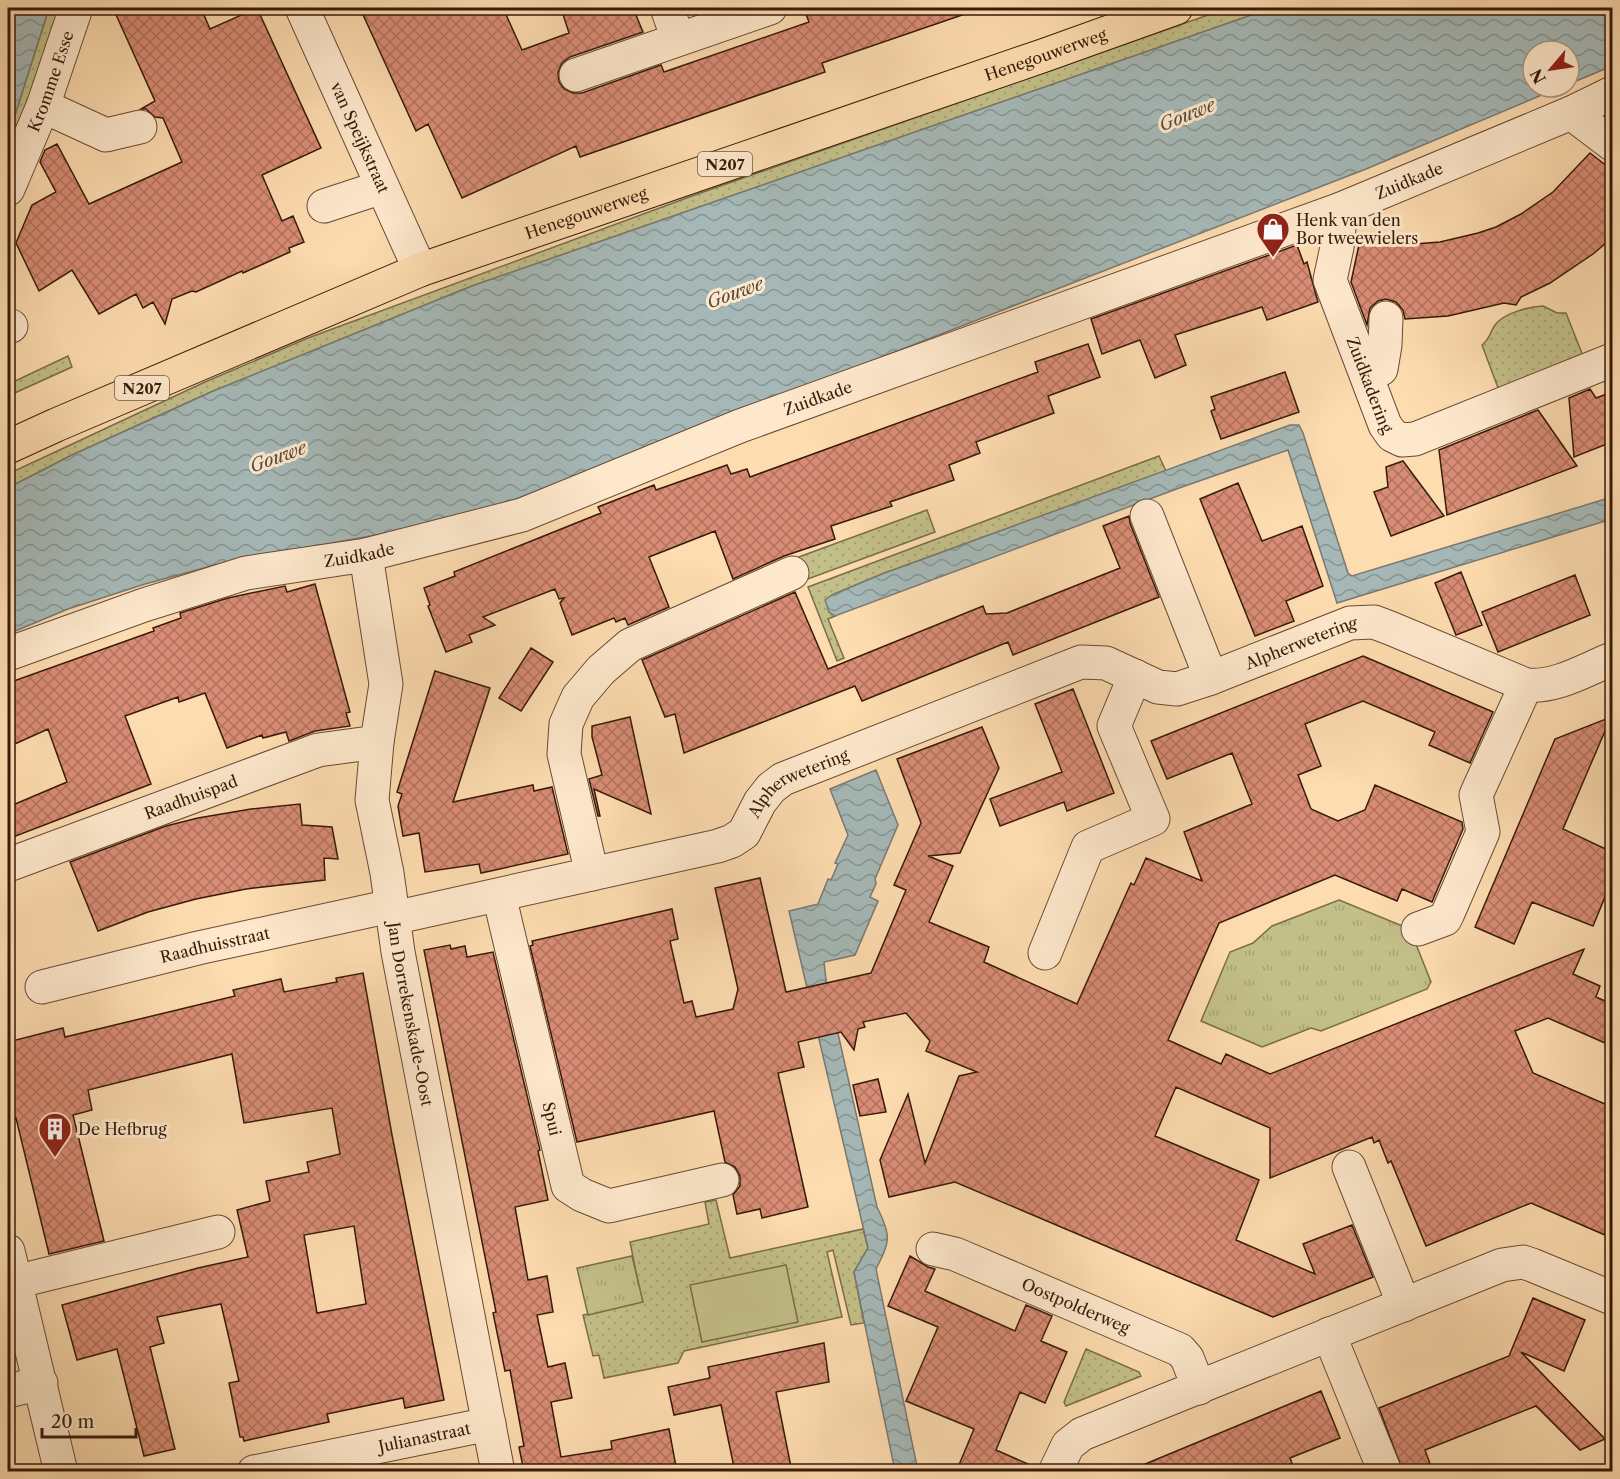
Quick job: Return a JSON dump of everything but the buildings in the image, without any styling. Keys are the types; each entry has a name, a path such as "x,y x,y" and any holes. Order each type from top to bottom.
{"main road":[{"name":"Henegouwerweg","path":"8,447 420,270 1176,8"}],"street":[{"name":"Kromme Esse","path":"8,189 43,106 76,8"},
{"name":"van Speijkstraat","path":"302,8 420,270"},
{"path":"667,8 678,39"},
{"path":"576,75 770,8"},
{"name":"Zuidkade","path":"8,654 144,605 246,573 366,555 522,515 740,426 1341,209 1571,113 1612,93"},
{"path":"43,106 106,135 140,127"},
{"path":"1571,113 1612,144"},
{"path":"324,206 382,187"},
{"name":"Zuidkadering","path":"1341,209 1337,247 1330,280 1373,395 1392,435 1402,440 1415,438 1612,360"},
{"path":"1380,369 1385,345 1386,318"},
{"path":"1147,516 1211,678"},
{"name":"Jan Dorrekenskade-Oost","path":"366,555 386,684 377,742 372,800 498,1472"},
{"path":"591,874 564,754 555,740 566,724 578,697 601,670 630,645 792,573"},
{"name":"Alpherwetering","path":"392,912 499,895 732,841 744,833 760,802 783,779 1073,664 1089,661 1106,663 1158,687 1177,689 1211,678 1338,626 1362,621 1374,622 1390,628 1526,686"},
{"path":"1418,929 1445,919 1483,832 1476,795 1526,686 1539,687 1551,684 1612,659"},
{"path":"1045,953 1088,847 1153,819 1114,726 1135,676"},
{"name":"Raadhuispad","path":"8,865 318,750 377,742"},
{"name":"Spui","path":"499,895 568,1186 582,1195 609,1206 722,1180"},
{"name":"Raadhuisstraat","path":"42,987 198,948 392,912"},
{"path":"1349,1167 1404,1305"},
{"path":"62,1472 11,1267 218,1232"},
{"name":"Oostpolderweg","path":"933,1249 955,1254 1180,1350 1187,1358 1199,1388"},
{"path":"1055,1472 1068,1445 1082,1434 1502,1265 1532,1264 1612,1298"},
{"path":"1329,1334 1385,1472"},
{"path":"8,1391 41,1383"},
{"name":"Julianastraat","path":"254,1472 489,1424"}],"green space":[{"path":"49,8 54,8 60,15 8,157 8,131"},
{"path":"1228,8 1272,8 472,286 211,392 70,456 8,488 8,474 205,382 308,338 692,196"},
{"path":"1543,306 1557,313 1566,313 1585,361 1500,393 1482,345 1495,325 1504,317 1524,309"},
{"path":"68,356 72,367 8,396 8,383"},
{"path":"1159,456 1166,471 882,574 832,595 829,612 835,616 828,619 844,658 837,661 808,587"},
{"path":"927,510 935,532 805,580 796,558"},
{"path":"1339,900 1410,929 1431,982 1427,989 1321,1031 1311,1028 1262,1047 1201,1021 1230,952 1253,943 1272,926"},
{"path":"716,1200 730,1258 863,1229 868,1248 854,1272 864,1323 851,1325 833,1250 827,1252 842,1317 684,1351 678,1363 604,1378 599,1355 593,1356 583,1315 642,1302 630,1242 709,1224 705,1202"},
{"path":"632,1256 643,1302 588,1315 577,1268"},
{"path":"786,1265 798,1322 702,1342 690,1285"},
{"path":"1086,1349 1139,1372 1141,1376 1066,1406 1064,1402"}],"water":[{"path":"8,8 49,8 8,131"},
{"name":"Gouwe","path":"1272,8 1612,8 1612,66 1581,79 1581,39 1521,39 1521,99 1532,99 1366,169 511,501 415,528 226,562 145,584 68,609 8,634 8,488 70,456 211,392 472,286"},
{"path":"1290,425 1299,425 1303,433 1348,573 1352,576 1612,497 1612,519 1337,603 1288,450 835,616 829,612 825,600 882,574"},
{"path":"876,770 898,825 875,879 876,884 870,897 878,901 855,955 824,962 826,980 877,1207 887,1232 884,1252 876,1269 918,1471 895,1471 854,1272 868,1248 789,911 818,904 828,879 831,880 838,864 835,863 848,835 830,789"}],"place":[{"name":"Henk van den Bor tweewielers","path":"1273,258"},
{"name":"De Hefbrug","path":"55,1158"}]}
